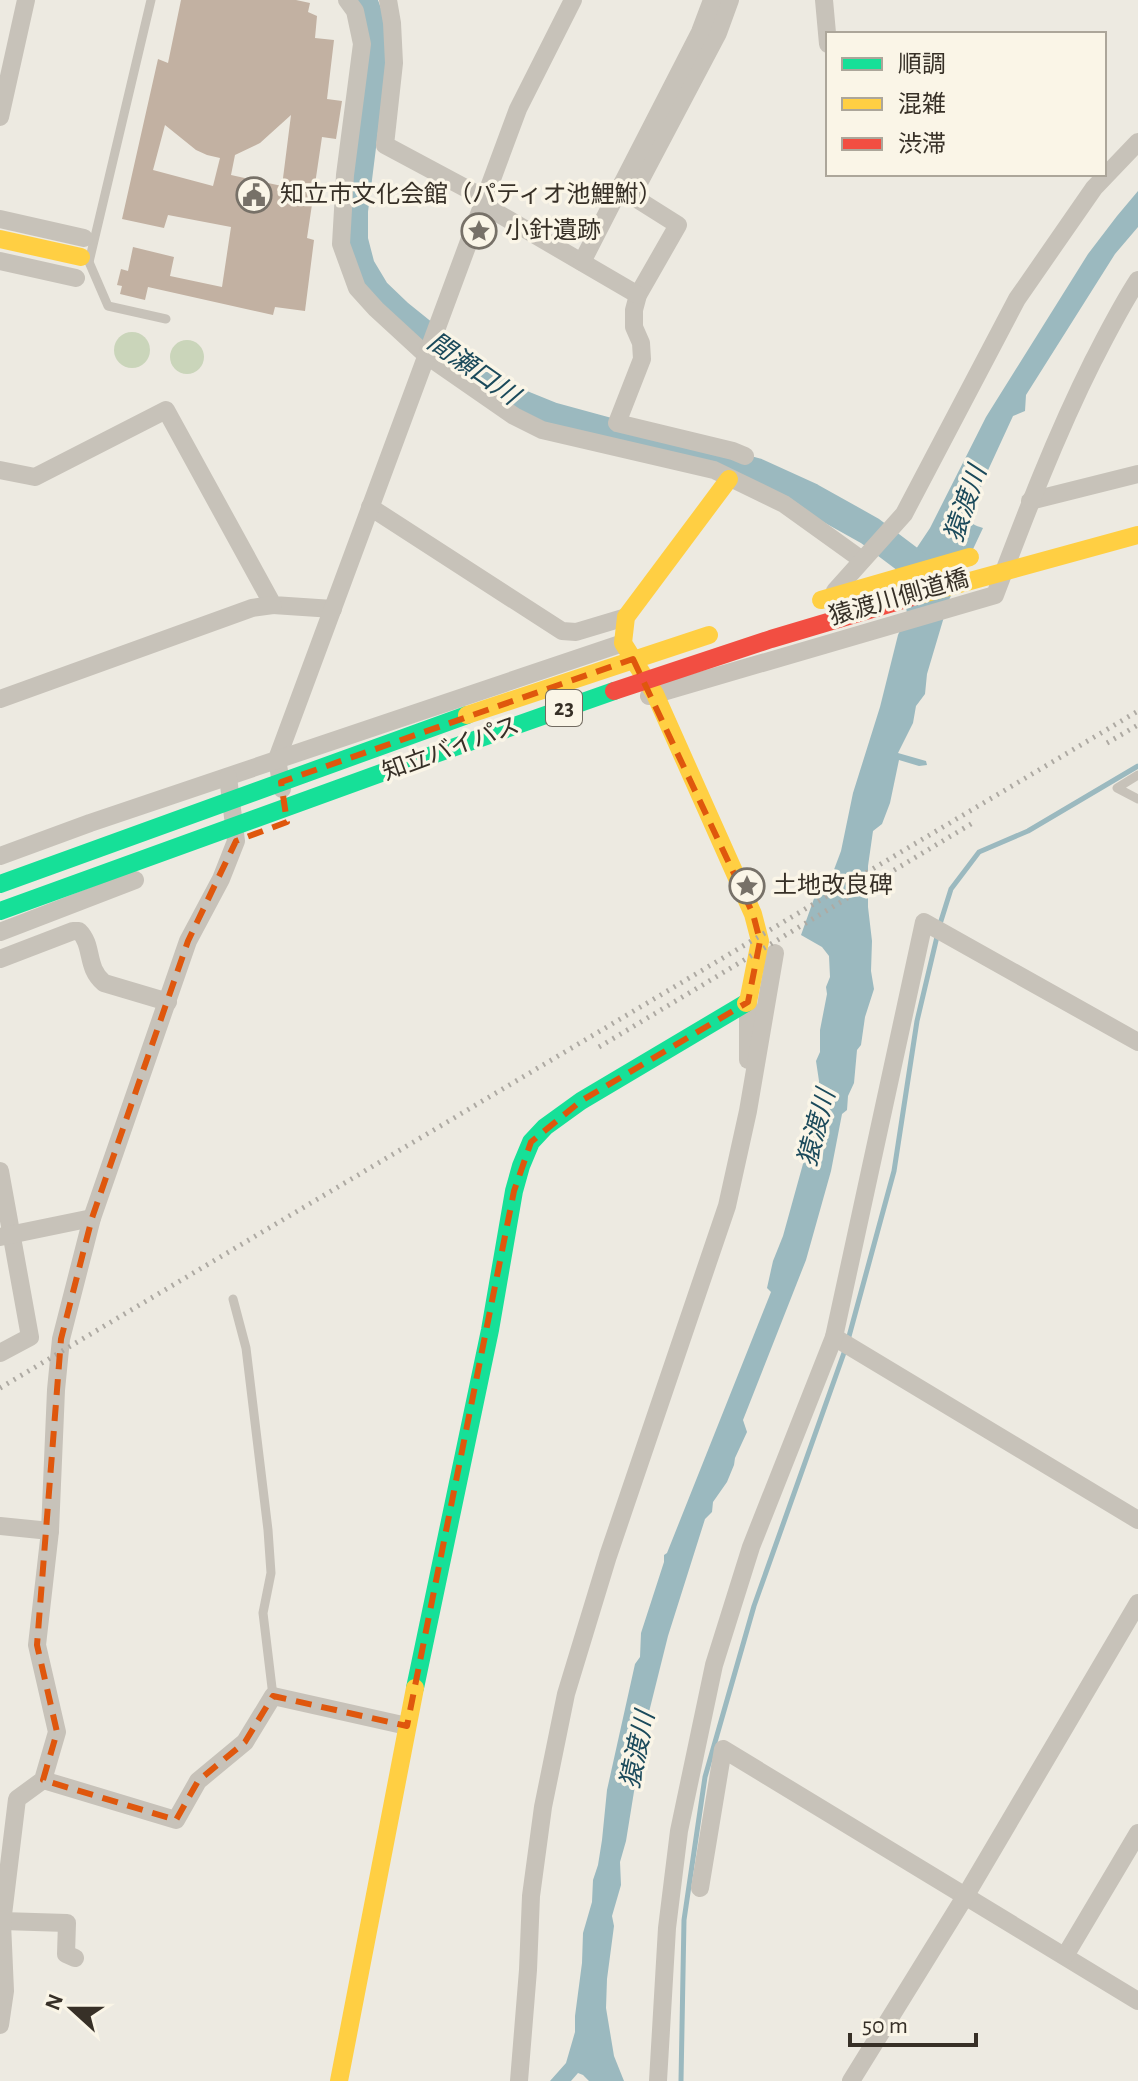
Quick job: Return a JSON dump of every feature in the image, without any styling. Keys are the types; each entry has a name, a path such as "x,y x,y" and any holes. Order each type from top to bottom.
{"main road":[{"path":"0,239 85,259"},
{"path":"339,2081 407,1726 521,1166 531,1142 545,1127 581,1101 748,1002 760,941 753,914 655,694 623,643 626,617 729,479"},
{"name":"知立バイパス","path":"0,911 643,681 774,638 1138,535"},
{"path":"805,605 1035,539"},
{"name":"知立バイパス","path":"0,884 448,721 730,628"}],"street":[{"path":"0,117 26,0"},
{"path":"347,0 355,11 362,44 345,175 341,244 357,288 376,309 426,354 514,416 542,430 714,470 784,504 862,560"},
{"path":"388,0 394,63 385,145 638,295"},
{"path":"287,822 277,759 518,109 573,0"},
{"path":"582,262 700,32 712,0"},
{"path":"730,0 718,33 632,196 678,225 638,295 634,327 641,343 642,359 617,423 745,456"},
{"path":"824,0 827,32"},
{"path":"1106,175 1138,142"},
{"path":"817,647 836,588 904,514 1017,299 1105,176"},
{"path":"0,219 84,238"},
{"path":"0,261 76,278"},
{"path":"1030,501 1078,392 1111,325 1138,280"},
{"path":"0,470 35,477 166,410 273,605"},
{"path":"1030,501 1138,474"},
{"name":"猿渡川側道橋","path":"0,932 287,822 655,694 995,595 1030,501"},
{"path":"370,507 562,631 576,632 626,617"},
{"path":"0,699 252,608 273,605 333,609"},
{"path":"0,856 623,643"},
{"path":"0,2025 5,1991 2,1921 17,1799 43,1780 57,1732 37,1645 50,1531 61,1339 92,1218 188,941 221,879 236,841 228,777"},
{"path":"658,2081 667,1928 679,1831 714,1665 751,1547 834,1337 924,922 1138,1042"},
{"path":"0,959 79,931 85,937 92,968 104,983 168,1002"},
{"path":"519,2081 531,1896 543,1807 566,1694 613,1541 727,1206 748,1111 775,953"},
{"path":"748,1002 748,1111"},
{"path":"0,1171 6,1236 30,1337 0,1353"},
{"path":"6,1236 92,1218"},
{"path":"834,1337 1138,1520"},
{"path":"0,1526 50,1531"},
{"path":"851,2081 1132,1627 1138,1603"},
{"path":"43,1780 176,1820 198,1781 245,1742 273,1696 407,1726"},
{"path":"700,1888 723,1749 1138,2001"},
{"path":"1065,1956 1138,1833"},
{"path":"2,1921 67,1923 66,1954 75,1958"}],"lane":[{"path":"151,0 85,259 108,306 166,319"},
{"path":"1138,775 1117,788 1138,799"},
{"path":"233,1299 246,1348 268,1530 271,1573 263,1613 273,1696"}],"highlighted area":[{"path":"633,659 753,914 760,941 748,1002 581,1101 531,1142 514,1191 407,1726 273,1696 245,1742 198,1781 176,1820 43,1780 57,1732 37,1645 61,1339 92,1218 188,941 236,841 287,822 281,782"}],"green space":[{"path":"132,332 145,337 150,350 145,363 132,368 119,363 114,350 119,337"},
{"path":"187,340 199,345 204,357 199,369 187,374 175,369 170,357 175,345"}],"water":[{"name":"猿渡川","path":"1138,191 1138,227 1115,254 1026,395 1025,411 1013,416 984,479 970,516 972,523 983,528 949,600 927,674 925,694 916,706 913,723 898,753 926,761 927,765 899,760 890,803 882,824 873,831 868,866 868,907 874,989 865,1017 861,1045 857,1050 854,1083 848,1096 847,1110 842,1114 831,1171 806,1260 743,1420 747,1432 727,1482 713,1502 712,1512 705,1519 668,1636 643,1736 620,1862 621,1885 612,1916 614,1926 607,1979 606,2008 614,2056 624,2081 589,2081 578,2073 571,2081 550,2081 566,2063 575,2032 583,1933 592,1902 607,1790 635,1664 640,1657 641,1633 664,1555 771,1292 767,1288 773,1261 811,1135 811,1114 818,1096 816,1061 820,1052 820,1030 830,977 829,956 822,947 801,935 816,893 832,875 841,851 853,793 880,707 898,635 907,614 900,560 905,552 912,555 930,528 986,417 1088,254"}],"building":[{"path":"181,0 296,0 310,3 308,12 317,16 315,38 334,40 327,99 342,101 336,139 322,137 307,238 314,240 305,311 275,307 273,315 148,287 145,300 120,294 122,286 117,285 121,269 128,271 133,247 174,257 170,276 222,287 231,227 168,215 164,228 122,219 158,59 168,63","holes":["291,115 282,186 231,175 235,155 260,143","165,125 196,150 220,158 213,186 153,170"]}],"waterway":[{"name":"間瀬口川","path":"362,0 374,43 353,211 353,240 360,267 375,292 471,373 514,402 551,417 756,473 811,498 870,531 935,580"},
{"path":"848,1340 894,1171 917,1021 951,889 979,852 1028,831 1138,766"},
{"path":"681,2081 684,1920 705,1777 754,1606 845,1350"}],"railway":[{"path":"0,1388 1138,711"},
{"path":"1107,743 1138,725"},
{"path":"599,1047 976,821"}],"traffic: fast":[{"path":"0,911 614,691"},
{"path":"0,884 467,715"},
{"path":"415,1688 490,1330 514,1191 531,1142 545,1127 581,1101 746,1003"}],"traffic: slow":[{"path":"0,239 81,257"},
{"path":"729,479 626,617 623,643 655,694 753,914 760,941 746,1003"},
{"path":"919,595 1138,535"},
{"path":"821,600 970,557"},
{"path":"467,715 709,635"},
{"path":"339,2081 415,1688"}],"traffic: jam":[{"path":"614,691 771,639 919,595"}],"place":[{"name":"知立市文化会館（パティオ池鯉鮒）","path":"254,195"},
{"name":"小針遺跡","path":"479,231"},
{"name":"土地改良碑","path":"747,886"}]}
